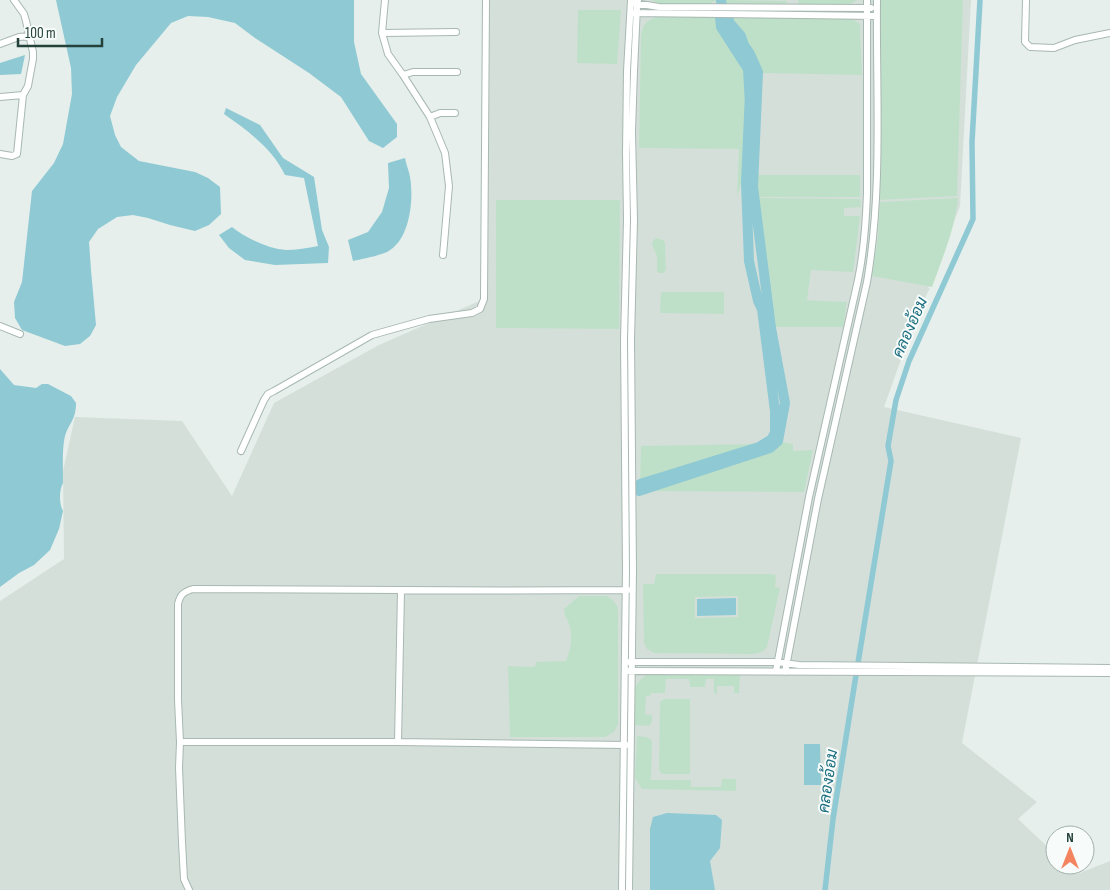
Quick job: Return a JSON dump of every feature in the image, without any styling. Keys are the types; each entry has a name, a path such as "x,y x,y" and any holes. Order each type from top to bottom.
{"street":[{"path":"0,154 12,156 17,154 19,150 23,95 28,86 33,59 26,20 14,0"},
{"path":"385,0 382,33 388,54 430,117 445,153 449,186 443,255"},
{"path":"241,451 264,400 274,390 372,335 429,319 472,314 480,309 484,299 486,0"},
{"path":"776,671 810,497 863,253 867,201 868,0"},
{"path":"786,672 786,663 818,499 872,255 876,193 877,0"},
{"path":"1026,0 1026,42 1030,47 1054,48 1075,40 1110,33"},
{"path":"622,890 628,671 634,220 634,2 659,7 717,11"},
{"path":"867,12 877,8"},
{"path":"633,13 717,11 867,12 877,16"},
{"path":"382,33 456,32"},
{"path":"0,44 29,36"},
{"path":"403,75 413,72 457,72"},
{"path":"0,97 23,95"},
{"path":"430,117 440,113 455,114"},
{"path":"0,326 20,334"},
{"path":"189,890 184,879 178,700 178,604 181,595 186,591 193,589 350,589 401,591 629,590"},
{"path":"398,742 401,591"},
{"path":"628,662 777,662 799,665 1110,668"},
{"path":"628,671 1110,673"},
{"path":"180,742 627,745"},
{"path":"627,745 629,890"}],"shaded area":[{"path":"486,0 971,0 960,206 928,288 930,288 919,310 884,407 1021,438 962,743 1037,802 1018,819 1045,845 1045,875 1095,875 1095,867 1110,861 1110,890 0,890 0,601 64,559 63,471 75,417 182,421 232,496 274,403 379,345 484,299"}],"green space":[{"path":"652,0 718,1 712,2 712,4 659,4"},
{"path":"725,0 787,1 786,4 725,3"},
{"path":"798,0 857,0 850,4 799,5"},
{"path":"881,0 963,0 957,196 879,200"},
{"path":"578,10 621,10 617,64 577,63"},
{"path":"656,17 720,17 721,27 748,69 746,180 741,183 737,197 739,149 639,148 641,35 646,23"},
{"path":"730,17 847,18 854,20 860,24 862,75 761,73 754,64 741,36 729,22"},
{"path":"755,175 860,175 860,197 755,197"},
{"path":"755,198 860,199 861,207 844,208 844,216 860,216 853,272 811,270 807,300 799,300 847,302 843,327 772,327"},
{"path":"958,198 951,232 932,287 872,276 878,237 880,202"},
{"path":"496,200 620,200 619,329 496,328"},
{"path":"656,238 663,240 665,243 666,270 663,273 657,271 657,256 652,245"},
{"path":"661,292 724,292 724,314 660,313"},
{"path":"775,432 772,439 761,447 640,483 641,446 755,444 768,440"},
{"path":"778,441 793,444 793,451 813,450 804,492 640,491 759,452 770,448"},
{"path":"656,574 776,575 775,587 780,588 767,647 762,652 753,654 654,653 647,649 644,643 643,584 654,584","holes":["738,596 738,617 695,618 695,597"]},
{"path":"579,596 607,596 613,600 618,608 618,724 614,732 605,737 510,737 508,666 535,667 536,662 566,661 571,638 564,609"},
{"path":"648,674 740,675 739,693 734,693 734,686 717,686 717,694 714,693 714,679 706,679 705,687 690,687 689,679 666,679 665,693 651,693 650,696 646,696 645,714 652,715 652,722 649,726 634,725 635,687"},
{"path":"664,699 690,699 690,774 662,774 659,770 660,702"},
{"path":"637,736 647,737 652,741 651,780 691,780 691,787 721,787 722,779 736,779 736,791 642,789 635,778"}],"water":[{"path":"56,0 354,0 354,42 361,74 397,124 397,137 383,148 369,141 341,97 235,23 208,17 188,16 171,23 136,65 117,97 110,116 115,135 121,147 139,161 195,172 208,178 220,187 221,214 209,225 195,231 133,215 117,217 98,229 89,242 96,325 90,336 80,344 65,346 22,330 15,318 14,302 22,282 32,191 54,163 63,144 72,94 71,68"},
{"path":"25,55 21,74 0,75 0,63"},
{"path":"226,108 260,125 283,158 314,177 322,230 329,247 328,263 275,265 245,260 229,248 219,235 232,227 244,235 272,248 294,250 318,246 304,178 285,175 266,148 250,133 224,114"},
{"path":"405,158 410,177 411,208 409,219 401,238 387,252 353,261 348,240 368,232 382,212 389,188 388,163"},
{"path":"0,369 14,385 36,388 42,384 48,384 71,396 76,403 75,413 64,441 63,483 60,497 63,511 59,529 50,550 34,565 0,587"},
{"path":"736,598 736,615 697,616 697,599"},
{"path":"804,744 820,744 821,785 804,785"},
{"path":"667,813 716,815 722,820 720,848 710,861 715,890 650,890 650,829 653,817"}],"waterway":[{"path":"721,0 726,28 751,70 746,183 749,261 758,301 762,309 775,411 775,432 772,439 759,447 640,484 639,491 770,448 778,441 785,403 771,328 753,187 758,72 741,36 728,21 729,18 720,17 721,27 748,69 750,105"},
{"name":"คลองอ้อม","path":"857,669 891,461 888,446 896,400 909,361 973,219 972,142 980,0"},
{"name":"คลองอ้อม","path":"825,890 833,819 856,675"}]}
